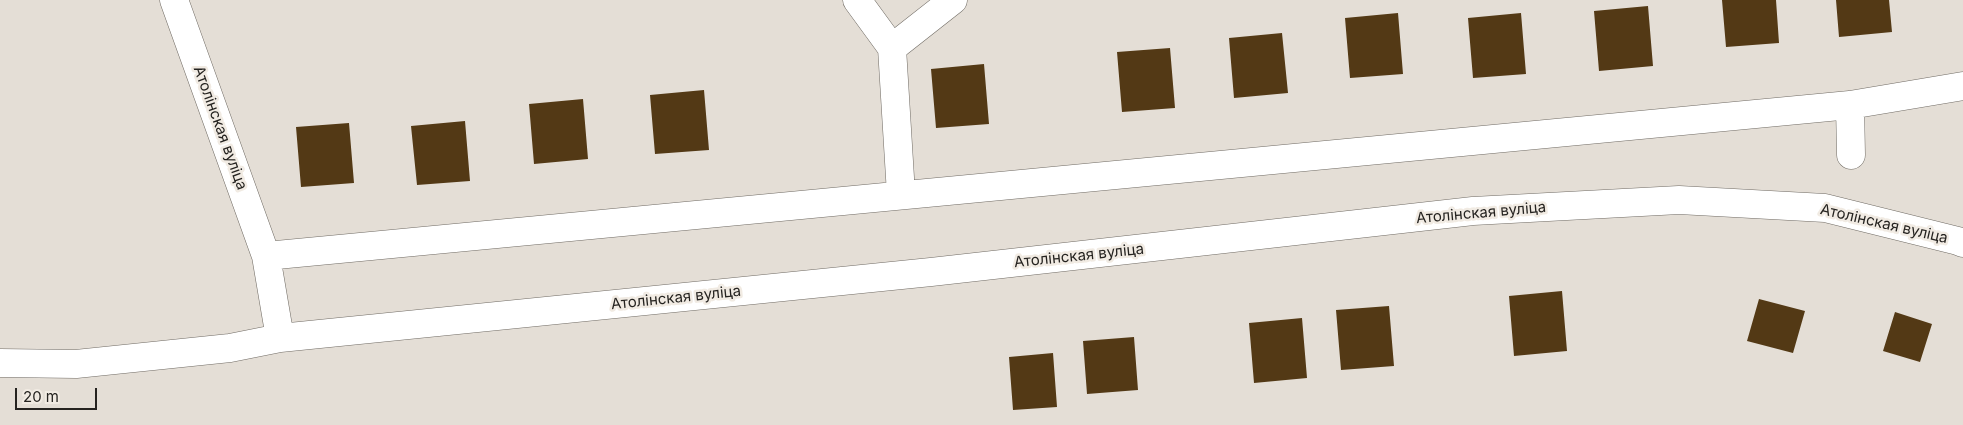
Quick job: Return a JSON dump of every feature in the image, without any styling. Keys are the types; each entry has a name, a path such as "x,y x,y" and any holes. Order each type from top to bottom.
{"street":[{"name":"Атолінская вуліца","path":"174,0 266,256 280,338 941,271 1473,211 1679,200 1825,208 1961,236"},
{"path":"857,0 892,48 902,194"},
{"path":"892,48 953,0"},
{"path":"266,256 1850,105 1963,86"},
{"path":"1850,105 1851,155"},
{"path":"0,363 76,364 230,348 280,338"}],"building":[{"path":"1722,0 1776,0 1779,43 1726,47"},
{"path":"1836,0 1889,0 1892,32 1839,37"},
{"path":"1648,6 1653,66 1599,71 1594,11"},
{"path":"1398,13 1403,74 1350,78 1345,18"},
{"path":"1521,13 1526,74 1473,78 1468,18"},
{"path":"1282,33 1288,93 1234,98 1229,38"},
{"path":"1170,48 1175,108 1122,112 1117,52"},
{"path":"984,64 989,124 936,128 931,69"},
{"path":"704,90 709,150 655,154 650,95"},
{"path":"583,99 588,159 534,164 529,104"},
{"path":"465,121 470,181 417,185 411,126"},
{"path":"349,123 354,183 301,187 296,127"},
{"path":"1562,291 1567,351 1514,356 1509,296"},
{"path":"1759,299 1805,311 1793,353 1747,341"},
{"path":"1389,306 1394,366 1341,370 1336,310"},
{"path":"1895,312 1932,324 1920,362 1883,351"},
{"path":"1302,318 1307,378 1254,383 1249,323"},
{"path":"1134,337 1138,390 1087,394 1083,341"},
{"path":"1053,353 1057,407 1013,410 1009,357"}]}
